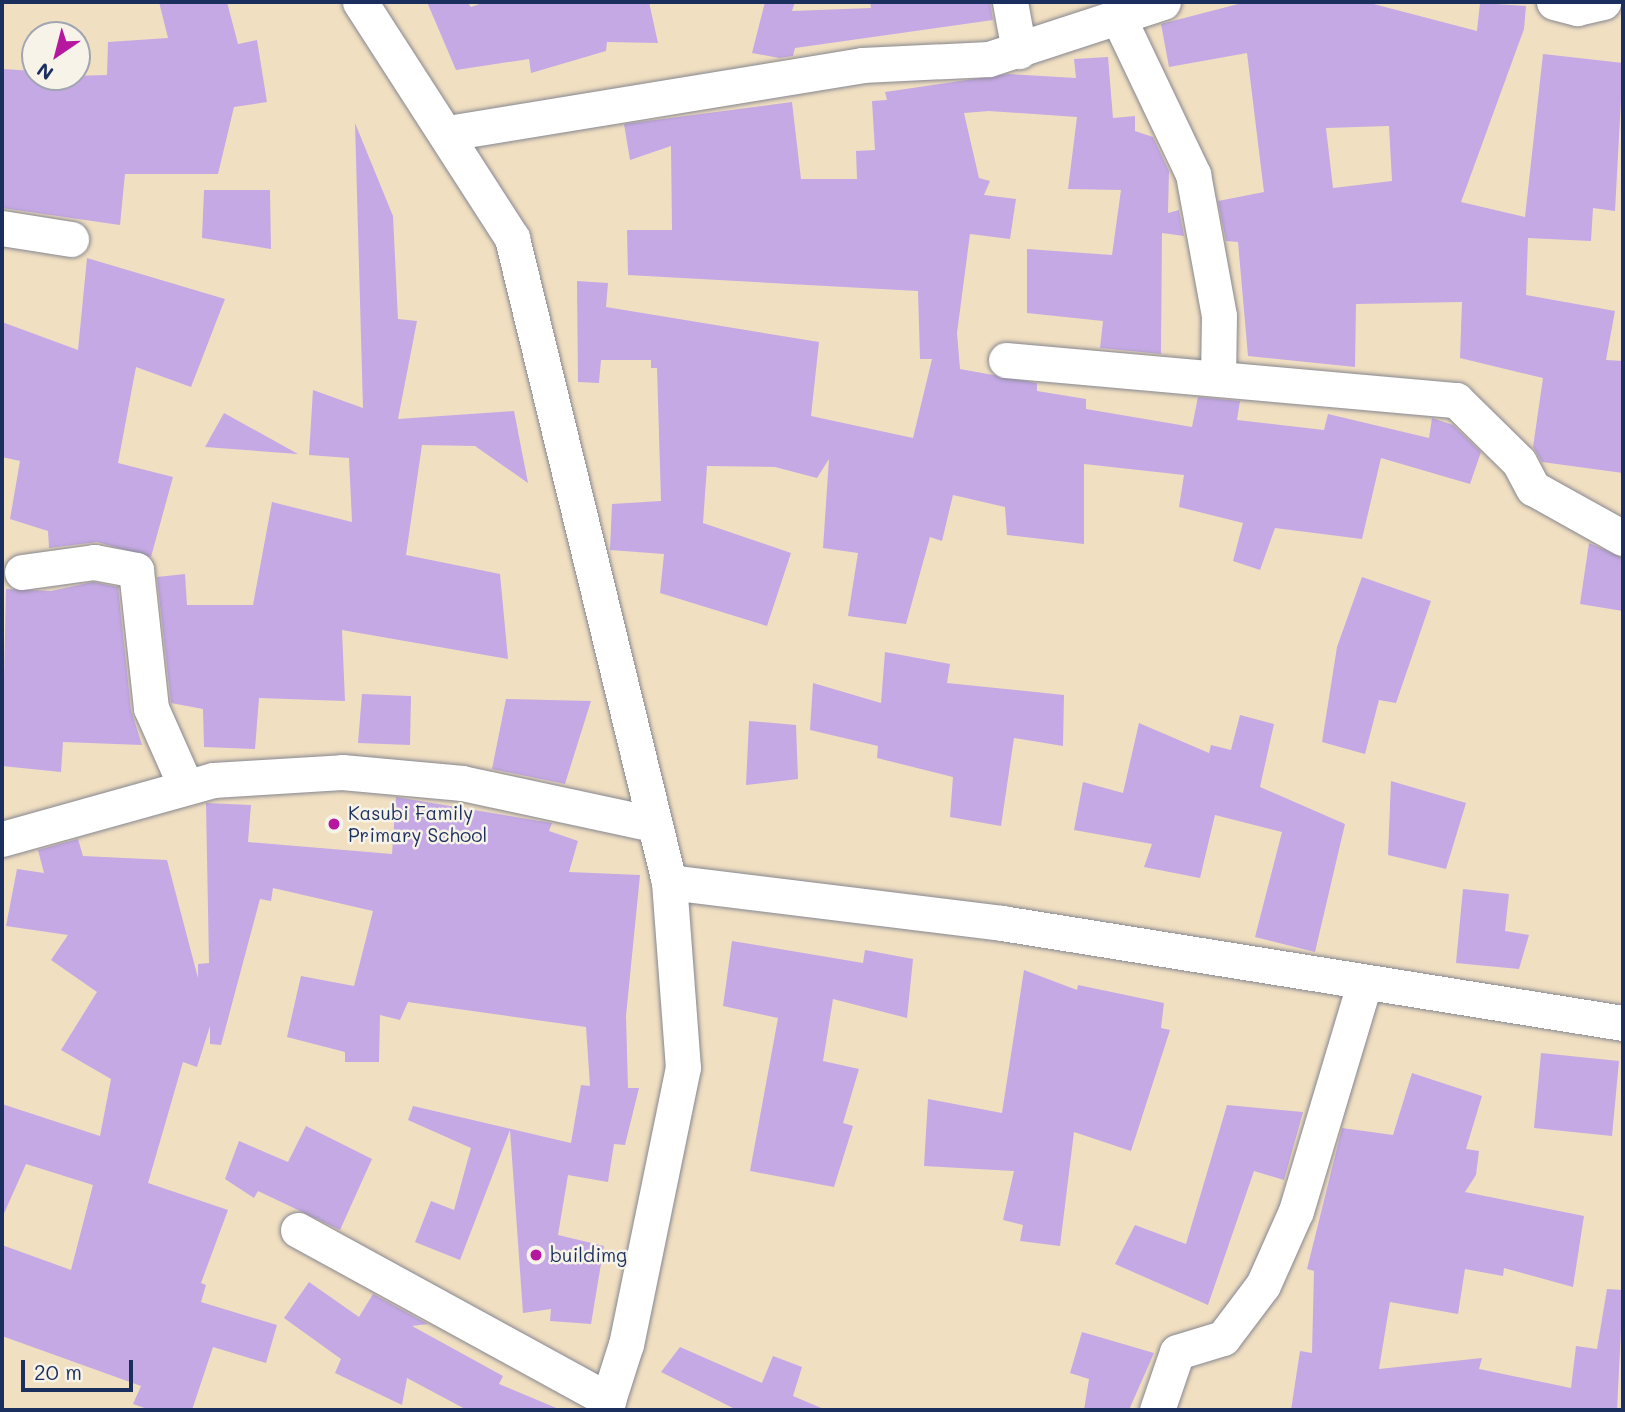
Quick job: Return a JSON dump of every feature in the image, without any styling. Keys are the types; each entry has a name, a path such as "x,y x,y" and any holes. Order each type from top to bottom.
{"street":[{"path":"298,1230 606,1405 626,1344 683,1067 670,882 512,238 448,133 360,2"},
{"path":"1010,2 1019,51"},
{"path":"448,133 862,65 989,59 1119,21 1163,2"},
{"path":"1554,2 1577,8 1603,2"},
{"path":"1119,21 1193,174 1219,316 1218,378"},
{"path":"2,228 71,239"},
{"path":"1006,360 1456,400 1518,462 1533,488 1623,538"},
{"path":"22,572 93,562 136,570 151,708 187,787"},
{"path":"2,838 187,787 342,772 462,783 654,824"},
{"path":"670,882 1002,923 1364,984 1623,1023"},
{"path":"1157,1410 1177,1352 1223,1338 1263,1285 1296,1211 1364,984"}],"building":[{"path":"159,2 227,2 238,44 257,40 267,102 234,107 218,174 125,174 120,225 2,208 2,69 21,70 21,91 91,91 91,75 107,75 108,42 168,38"},
{"path":"427,2 467,2 471,7 485,2 649,2 658,43 607,42 606,51 531,73 529,59 456,70"},
{"path":"765,2 795,2 792,11 871,8 870,2 990,2 993,20 795,48 793,56 779,58 752,53"},
{"path":"1246,2 1366,2 1477,31 1480,3 1526,6 1524,29 1461,202 1525,217 1543,54 1623,63 1615,211 1593,208 1591,241 1528,238 1526,295 1615,311 1606,360 1623,361 1623,473 1542,462 1533,447 1543,378 1460,358 1462,302 1356,304 1355,367 1248,356 1238,242 1226,241 1218,201 1264,192 1247,53 1169,67 1161,24","holes":["1389,126 1392,181 1333,188 1326,128"]},
{"path":"1108,57 1113,118 1135,116 1135,131 1153,137 1169,171 1168,213 1179,210 1184,236 1162,233 1161,354 1100,348 1103,321 1027,313 1027,249 1112,255 1121,190 1068,189 1077,117 989,111 964,113 979,178 990,181 984,195 1016,199 1010,239 970,234 957,333 960,369 1037,383 1037,391 1086,399 1086,409 1192,427 1198,397 1240,401 1237,420 1324,430 1328,414 1429,438 1432,418 1453,425 1481,452 1470,484 1381,458 1362,539 1275,528 1260,570 1233,561 1243,523 1179,507 1184,475 1084,464 1084,544 1007,535 1005,507 953,495 942,541 930,537 906,624 848,616 858,553 823,548 829,459 817,478 775,467 707,466 703,523 791,553 767,626 660,593 664,554 610,550 612,504 661,501 657,368 651,368 651,360 601,360 599,383 578,382 577,281 608,283 606,307 819,342 811,416 913,438 932,359 920,359 918,291 628,275 627,230 672,230 671,146 630,160 624,124 792,102 801,179 857,179 856,151 875,150 872,101 887,100 885,92 1008,74 1076,78 1074,59"},
{"path":"355,123 393,216 398,319 417,321 398,419 514,411 528,483 475,446 422,445 406,555 500,574 508,659 342,630 345,701 259,698 255,749 204,747 203,709 171,703 157,577 185,574 187,605 253,605 272,502 352,522 349,458 309,455 313,390 363,408"},
{"path":"204,190 270,190 271,249 202,238"},
{"path":"87,258 225,299 191,387 136,367 118,463 173,477 151,557 97,542 49,548 48,531 10,519 20,461 2,457 2,322 78,350"},
{"path":"224,413 298,454 205,447"},
{"path":"1589,543 1623,558 1623,611 1580,604"},
{"path":"1362,577 1431,601 1396,703 1379,700 1365,754 1322,742 1337,647"},
{"path":"93,582 118,587 131,710 142,745 63,742 61,772 2,766 6,589 51,591"},
{"path":"885,652 950,664 947,683 1064,695 1063,746 1014,738 1001,826 950,817 953,777 877,758 878,746 810,730 813,683 881,703"},
{"path":"362,694 411,696 410,745 358,743"},
{"path":"506,699 591,701 565,784 492,769"},
{"path":"1240,715 1274,724 1260,787 1345,824 1315,952 1255,937 1282,832 1215,815 1200,878 1144,867 1152,844 1074,830 1083,782 1123,793 1139,723 1209,753 1211,745 1231,750"},
{"path":"749,721 796,725 798,779 746,785"},
{"path":"1391,781 1466,803 1446,869 1388,855"},
{"path":"396,797 552,823 549,831 578,841 569,872 640,875 626,1016 628,1088 639,1088 625,1145 614,1144 608,1182 568,1175 558,1235 604,1246 591,1324 550,1321 551,1309 523,1313 510,1130 460,1260 415,1242 431,1201 454,1210 471,1148 408,1120 413,1106 571,1143 581,1085 590,1086 586,1027 408,1002 400,1020 380,1015 379,1062 345,1062 345,1052 287,1037 301,976 354,986 373,911 273,888 271,901 260,899 221,1045 210,1044 210,1026 197,1067 183,1062 148,1183 228,1210 201,1283 206,1285 201,1302 277,1325 266,1363 213,1347 192,1410 150,1410 133,1404 141,1386 2,1336 2,1245 71,1270 93,1185 26,1164 2,1218 2,1104 100,1136 111,1079 61,1050 97,992 51,960 68,935 6,926 17,869 44,873 38,850 78,839 83,856 167,860 198,978 198,964 209,963 206,803 251,805 248,842 392,854"},
{"path":"1463,889 1509,894 1505,931 1529,935 1519,969 1456,963"},
{"path":"732,941 863,963 865,950 913,959 907,1018 833,999 823,1061 859,1069 843,1123 853,1126 834,1187 750,1171 778,1018 723,1006"},
{"path":"1024,970 1077,990 1078,985 1164,1003 1161,1028 1170,1030 1131,1151 1074,1132 1060,1246 1020,1241 1023,1225 1003,1220 1014,1171 924,1166 928,1099 1002,1113"},
{"path":"1541,1053 1619,1061 1612,1136 1534,1128"},
{"path":"1412,1073 1482,1096 1466,1149 1479,1151 1476,1175 1465,1192 1584,1216 1573,1287 1504,1268 1503,1276 1465,1269 1458,1314 1390,1302 1379,1369 1482,1358 1479,1369 1571,1388 1576,1346 1597,1349 1607,1289 1623,1290 1617,1410 1291,1410 1300,1351 1312,1353 1314,1271 1307,1269 1342,1128 1393,1135"},
{"path":"1227,1105 1303,1112 1284,1180 1254,1171 1208,1305 1115,1264 1135,1225 1186,1244"},
{"path":"306,1126 372,1159 340,1230 258,1191 254,1198 225,1179 239,1141 288,1162"},
{"path":"309,1282 359,1317 373,1294 428,1324 412,1326 503,1376 499,1384 561,1410 467,1410 407,1378 402,1405 335,1373 341,1359 284,1318"},
{"path":"1082,1332 1154,1353 1129,1410 1084,1410 1089,1379 1070,1373"},
{"path":"680,1347 762,1383 773,1356 802,1367 793,1396 826,1410 737,1410 661,1372"}],"place":[{"name":"Kasubi Family Primary School","path":"334,824"},
{"name":"buildimg","path":"536,1255"}]}
